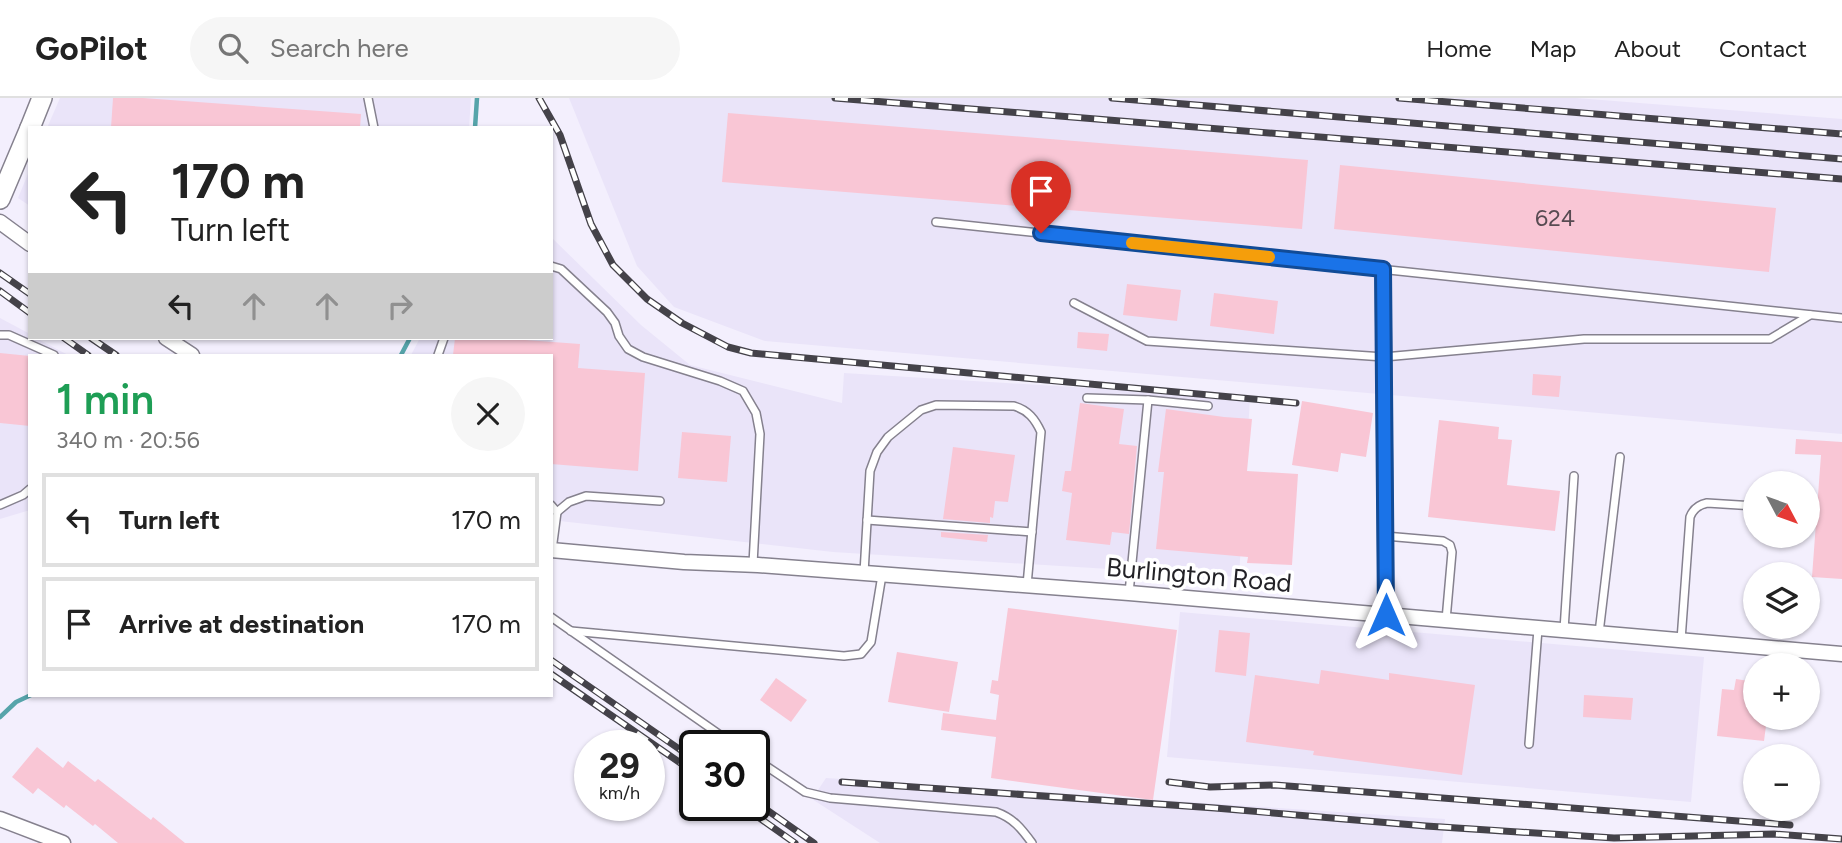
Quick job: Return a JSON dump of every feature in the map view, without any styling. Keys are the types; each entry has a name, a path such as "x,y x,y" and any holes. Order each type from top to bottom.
{"main road":[{"path":"31,126 42,98"},
{"path":"0,199 25,155"}],"street":[{"path":"0,222 28,243"},
{"path":"1383,269 1386,615"},
{"path":"169,340 190,354"},
{"name":"Burlington Road","path":"553,550 684,562 753,564 1129,593 1842,654"},
{"path":"0,819 63,843"}],"lane":[{"path":"368,98 374,126"},
{"path":"936,222 1842,318"},
{"path":"553,267 561,269 607,312 628,349 643,357 743,391 756,413 760,434 753,564"},
{"path":"1074,303 1147,341 1384,357 1584,339 1770,339 1811,315"},
{"path":"0,335 9,335 52,354"},
{"path":"1087,398 1208,406"},
{"path":"1129,593 1147,400"},
{"path":"864,573 870,471 877,452 888,438 921,410 936,405 1014,405 1030,414 1041,432 1027,585"},
{"path":"1599,633 1620,457"},
{"path":"1564,630 1574,476"},
{"path":"0,505 28,491"},
{"path":"553,530 554,509 586,496 660,501"},
{"path":"1681,640 1692,512 1701,504 1707,503 1743,505"},
{"path":"867,520 1032,532"},
{"path":"1385,536 1443,541 1450,545 1452,552 1446,620"},
{"path":"571,631 844,656 861,654 871,642 882,574"},
{"path":"553,618 713,730"},
{"path":"1529,744 1538,628"},
{"path":"770,769 805,792 830,798 996,812 1009,817 1032,843"}],"shaded area":[{"path":"60,98 471,98 469,126 48,126"},
{"path":"569,98 1576,98 1842,119 1842,434 765,341 674,307 637,266"},
{"path":"28,174 28,205 18,198"},
{"path":"553,239 641,325 690,365 842,403 844,373 1250,398 1239,577 833,552 553,520 553,354 412,354 419,340 553,340"},
{"path":"0,318 28,333 28,340 40,340 66,354 28,354 28,511 0,519"},
{"path":"1180,612 1704,657 1691,802 1167,757"},
{"path":"826,778 1445,819 1442,843 880,843 812,799"}],"building":[{"path":"113,98 361,114 360,126 111,126"},
{"path":"728,113 1308,160 1302,229 722,182"},
{"path":"1340,165 1776,208 1769,272 1334,229"},
{"path":"1127,284 1181,290 1177,321 1123,315"},
{"path":"1214,293 1278,301 1274,334 1210,326"},
{"path":"1078,332 1109,334 1107,351 1077,348"},
{"path":"455,340 524,340 580,344 578,368 645,373 638,471 553,464 553,354 453,354"},
{"path":"0,353 28,356 28,426 0,423"},
{"path":"1533,374 1561,376 1559,397 1532,395"},
{"path":"1302,401 1373,413 1366,457 1341,453 1338,472 1292,465"},
{"path":"1080,403 1124,409 1119,444 1137,446 1129,534 1112,532 1110,545 1066,540 1072,493 1062,491 1065,471 1071,471"},
{"path":"1166,409 1252,419 1247,471 1298,474 1292,565 1247,563 1248,557 1156,549 1164,472 1158,472"},
{"path":"1439,420 1499,427 1498,439 1512,440 1507,485 1560,491 1555,531 1428,517"},
{"path":"682,432 731,436 727,482 678,478"},
{"path":"1796,439 1842,442 1842,579 1820,578 1820,562 1813,562 1814,548 1820,548 1821,455 1795,454"},
{"path":"953,447 1015,455 1008,502 995,501 990,523 943,519"},
{"path":"941,532 988,535 987,542 941,537"},
{"path":"1008,608 1177,630 1153,800 991,778 996,737 941,730 943,713 996,720 999,695 990,693 992,680 998,681"},
{"path":"1219,630 1250,633 1246,676 1215,672"},
{"path":"897,652 958,662 949,712 888,702"},
{"path":"1321,670 1389,680 1389,673 1475,685 1462,775 1313,755 1314,751 1246,742 1255,675 1319,684"},
{"path":"776,678 807,700 791,722 760,700"},
{"path":"1736,679 1743,680 1743,730 1765,730 1764,741 1717,736 1722,689 1734,690"},
{"path":"1584,695 1633,698 1631,720 1583,717"},
{"path":"37,747 63,768 68,761 95,782 98,779 185,843 118,843 95,824 93,826 66,805 64,808 38,788 33,794 12,777"}],"waterway":[{"path":"475,126 477,98"},
{"path":"402,354 409,340"},
{"path":"0,717 16,702 28,696"}],"railway":[{"path":"539,98 560,135 591,224 613,265 647,299 682,323 728,347 751,353 1296,403"},
{"path":"835,98 1842,179"},
{"path":"1112,98 1842,159"},
{"path":"1399,98 1842,134"},
{"path":"0,273 28,293"},
{"path":"0,291 28,312"},
{"path":"67,340 87,354"},
{"path":"94,340 115,354"},
{"path":"553,661 679,749"},
{"path":"553,675 679,762"},
{"path":"842,782 1614,838 1774,834 1842,839"},
{"path":"1169,782 1210,787 1275,785 1790,825"},
{"path":"770,812 814,843"},
{"path":"764,821 795,843"}],"slow traffic":[{"path":"1132,243 1269,257"}],"route":[{"path":"1041,233 1383,269 1386,615"}]}
